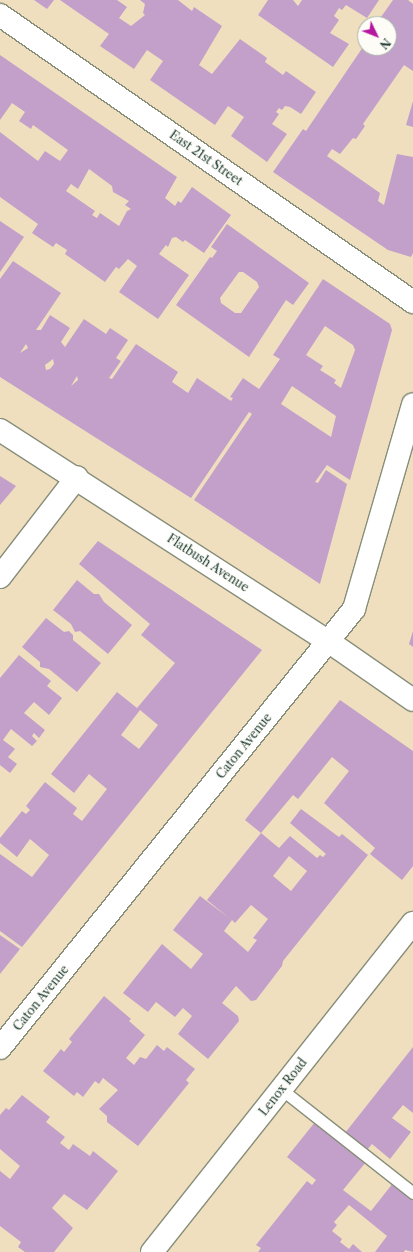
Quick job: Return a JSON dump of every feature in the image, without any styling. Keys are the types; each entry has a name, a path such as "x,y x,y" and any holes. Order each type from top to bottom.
{"main road":[{"name":"East 21st Street","path":"0,15 413,302"},
{"name":"Caton Avenue","path":"0,1048 354,609 413,404"},
{"name":"Flatbush Avenue","path":"0,430 77,477 328,641 413,700"},
{"path":"0,577 77,477"},
{"name":"Lenox Road","path":"152,1252 413,923"}],"lane":[{"path":"281,1089 413,1193"}],"building":[{"path":"34,0 54,0 47,9"},
{"path":"60,0 117,0 127,7 119,18 131,26 145,15 143,13 145,4 140,0 178,0 192,11 194,7 222,26 199,65 212,74 240,39 267,58 265,62 283,75 286,71 316,92 301,114 290,107 285,106 282,110 279,108 276,112 279,114 272,124 287,134 267,162 231,136 244,117 228,106 215,125 150,80 163,61 147,50 134,69 100,46 109,34"},
{"path":"268,0 293,0 298,6 302,0 379,0 368,16 364,16 346,5 342,10 339,8 334,16 339,20 330,33 349,44 333,67 258,15"},
{"path":"393,0 408,0 413,4 413,71 404,65 363,124 365,126 356,139 353,138 340,154 332,149 327,156 380,193 378,201 384,205 397,154 413,157 413,253 411,257 388,250 273,172 303,129 306,131 357,56 397,56 397,16 382,16"},
{"path":"0,55 177,177 165,198 175,206 178,201 181,203 192,187 231,215 204,253 185,240 183,242 176,237 172,238 168,247 166,245 159,254 189,275 158,319 119,292 137,266 128,259 119,269 116,267 105,282 65,254 67,250 56,243 53,247 32,233 38,224 0,197 0,132 38,161 45,151 60,161 68,150 33,125 31,129 19,121 25,112 12,103 0,120","holes":["89,169 112,186 113,192 129,201 125,205 131,209 127,211 119,226 100,213 97,218 92,215 95,211 66,191 71,184 78,189"]},
{"path":"413,101 413,127 406,125"},
{"path":"0,221 24,237 0,272"},
{"path":"227,224 309,283 293,305 286,300 249,357 176,305 210,257 212,258 217,251 211,247","holes":["239,272 243,272 257,282 259,287 241,313 235,313 221,303 220,298"]},
{"path":"13,261 61,293 36,330 41,330 50,315 70,328 61,342 65,347 84,319 106,334 110,328 128,340 116,358 121,361 109,378 112,379 136,344 178,372 172,382 188,393 197,378 231,401 233,398 230,397 243,378 259,389 280,359 273,355 323,279 390,324 392,330 350,480 327,465 315,482 318,483 326,470 347,484 320,584 194,500 252,414 249,412 191,498 0,377 0,279","holes":["325,326 353,345 355,350 341,388 334,383 336,380 320,370 323,366 306,355","26,344 28,348 20,353","53,359 54,364 50,369 46,370 45,365","77,376 78,380 71,386","292,386 336,416 331,437 281,404"]},
{"path":"0,476 16,486 0,505"},
{"path":"98,541 262,650 22,947 0,931 0,854 32,877 49,855 30,839 17,857 0,843 0,838 22,811 26,814 30,810 26,806 45,782 77,808 73,814 82,821 107,789 89,774 74,793 51,774 117,692 137,708 175,663 141,635 150,624 79,564","holes":["140,710 158,725 139,749 121,735"]},
{"path":"77,580 94,594 99,594 104,602 132,625 108,654 80,631 75,632 71,624 53,610"},
{"path":"46,618 64,632 69,631 73,635 73,640 101,663 77,692 49,669 40,667 40,662 22,647"},
{"path":"413,631 413,647 409,644"},
{"path":"19,655 51,681 47,686 62,698 49,715 34,702 24,713 45,730 39,738 34,733 32,736 37,741 32,746 11,729 3,740 15,749 8,757 17,764 10,773 0,765 0,678"},
{"path":"340,700 413,751 413,866 402,880 370,854 375,848 324,803 349,771 332,757 298,799 293,795 261,833 245,820"},
{"path":"301,809 339,837 342,834 368,855 283,961 282,966 256,1000 251,1001 236,986 222,1003 238,1016 239,1021 208,1059 178,1034 192,1016 183,1008 175,1017 156,1002 148,1012 123,993 162,944 191,969 203,954 173,930 200,896 229,918 207,900 261,833 279,848 290,836 317,858 320,855 323,857 326,854 290,823","holes":["289,856 307,871 291,891 273,876","251,905 268,919 253,938 257,940 248,952 224,931 232,920 235,923"]},
{"path":"0,935 20,949 0,974"},
{"path":"104,996 131,1019 129,1021 145,1035 126,1058 134,1065 140,1057 146,1059 157,1045 164,1051 167,1047 195,1069 186,1080 189,1083 138,1146 107,1122 107,1116 99,1109 118,1090 103,1078 99,1084 95,1081 83,1097 77,1092 74,1096 43,1071 61,1049 64,1052 72,1042 69,1039"},
{"path":"413,1047 413,1113 403,1105 392,1118 411,1132 390,1159 372,1144 367,1150 345,1133"},
{"path":"22,1095 50,1117 46,1122 65,1137 60,1143 69,1150 73,1144 90,1156 93,1151 118,1171 87,1210 64,1194 52,1208 73,1228 54,1252 25,1252 18,1247 21,1242 0,1226 0,1171 10,1179 20,1166 0,1149 0,1115 6,1108 9,1110"},
{"path":"315,1122 366,1162 343,1190 371,1211 393,1183 413,1199 413,1252 405,1250 404,1252 375,1252 387,1236 349,1205 334,1222 337,1225 332,1231 342,1239 340,1242 349,1249 353,1244 362,1252 258,1252 261,1248 256,1245 307,1181 312,1185 316,1180 287,1157"}]}
